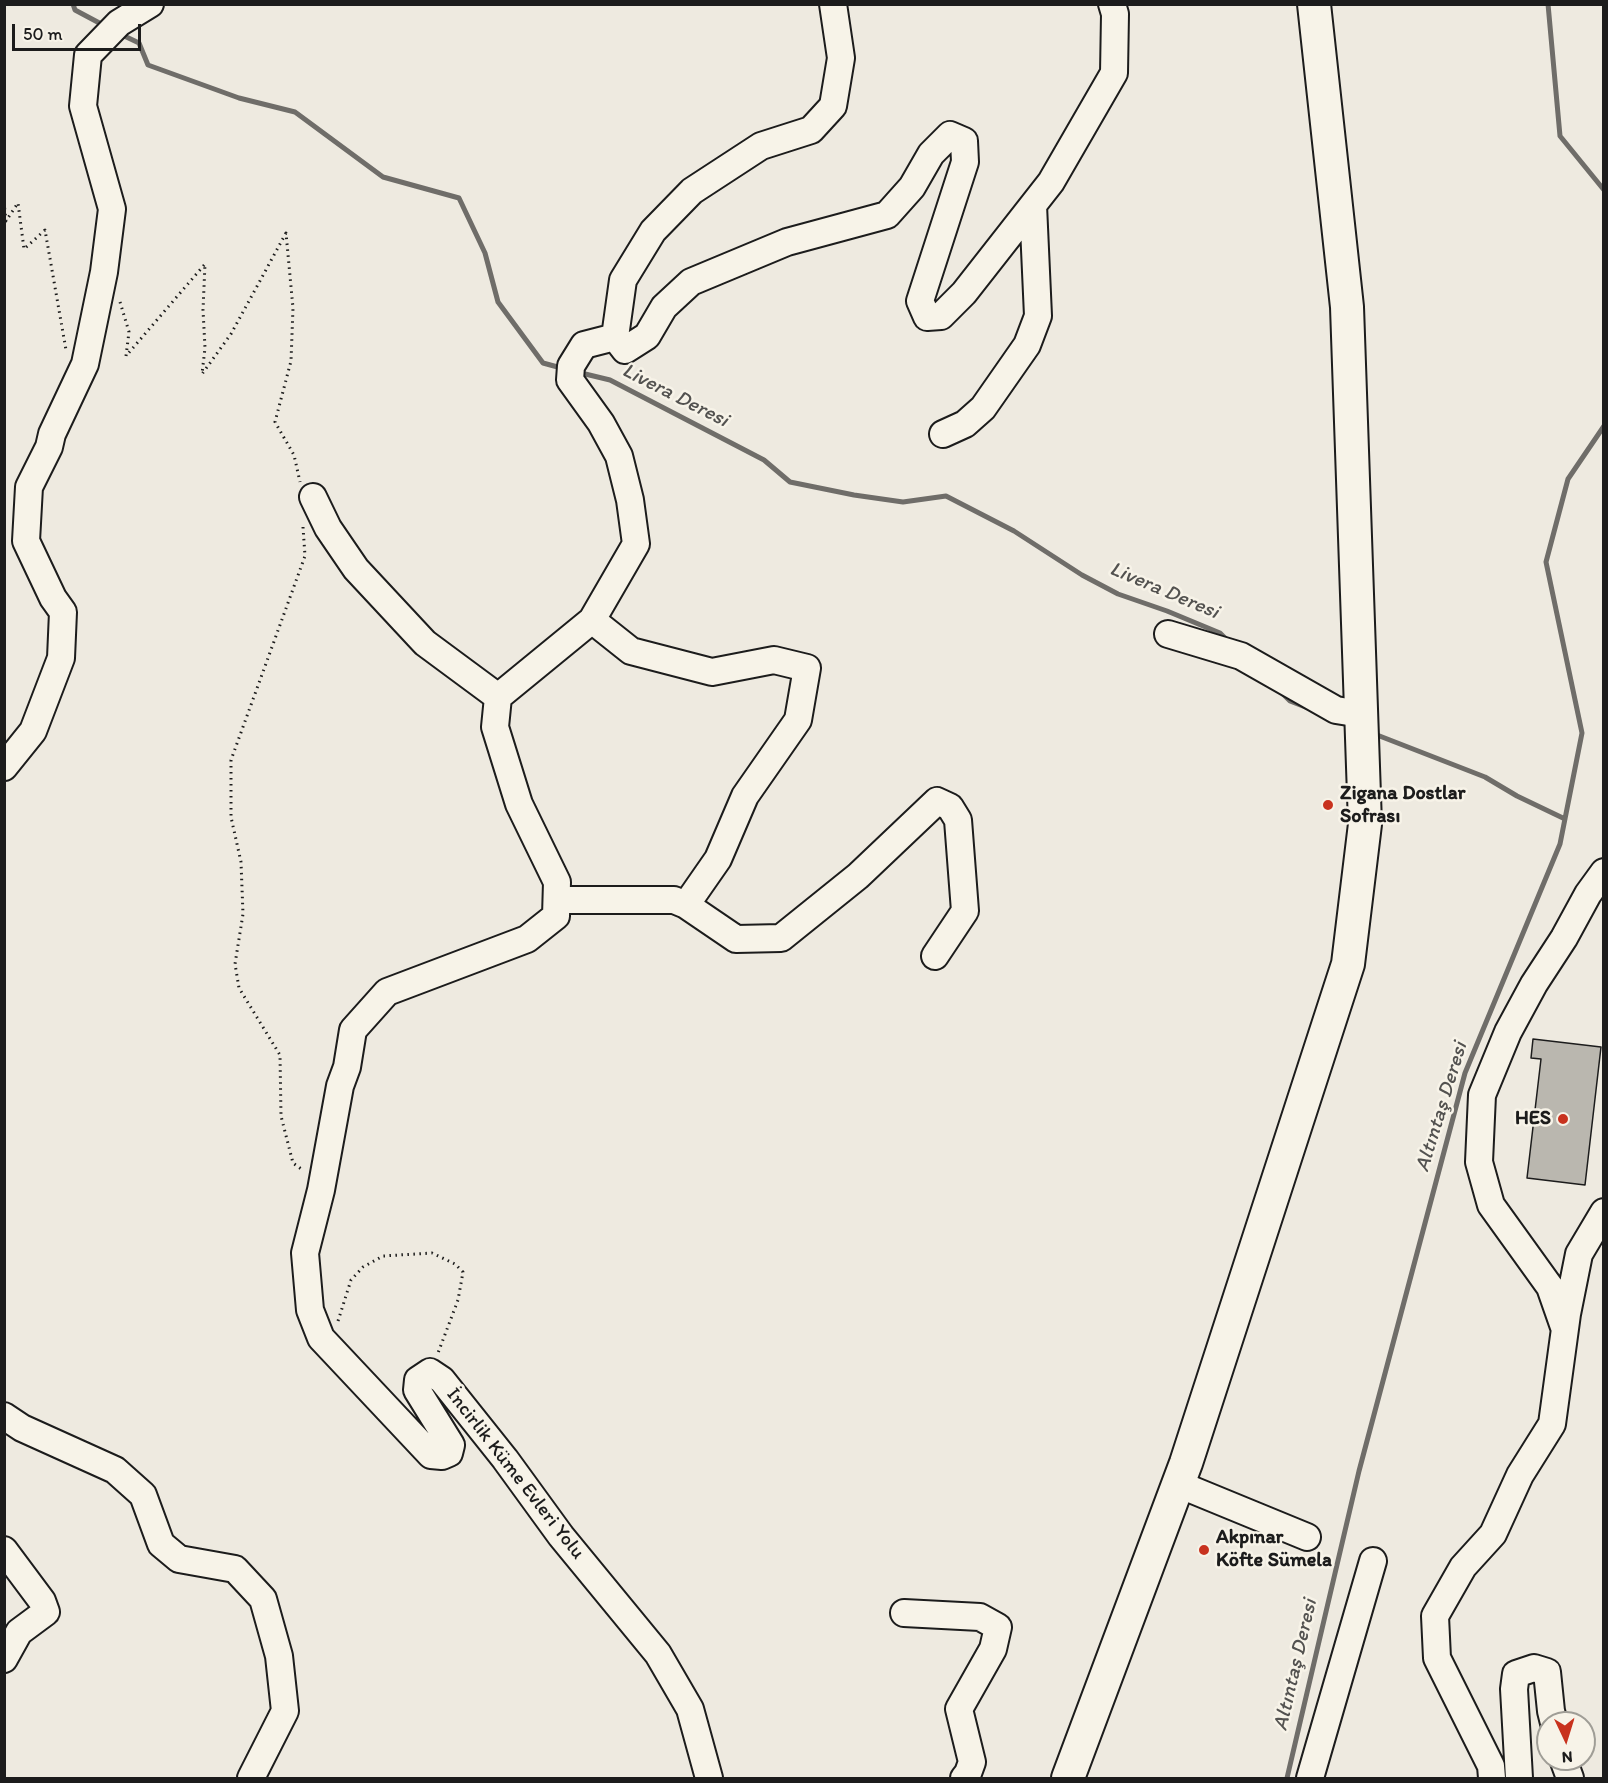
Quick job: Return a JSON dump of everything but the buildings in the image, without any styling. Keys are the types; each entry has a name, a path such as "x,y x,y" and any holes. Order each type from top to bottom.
{"main road":[{"path":"1068,1779 1178,1485 1348,964 1365,824 1347,307 1314,4"}],"street":[{"path":"4,767 33,731 61,658 63,612 53,598 26,541 29,487 85,364 104,272 112,209 83,106 88,55 119,23 150,4"},
{"path":"833,4 841,58 833,106 811,130 760,146 692,191 653,231 623,280 615,337 625,350 647,336 664,307 691,282 788,242 887,215 912,188 931,154 950,135 964,141 965,162 920,301 927,317 941,316 963,293 1051,182 1114,73 1115,14 1112,4"},
{"path":"943,434 965,424 983,408 1027,345 1038,316 1033,205"},
{"path":"615,337 584,345 571,366 570,380 601,423 619,456 630,500 636,544 592,620 498,697 495,727 519,804 557,882 556,900 674,900 686,905 736,939 781,938 858,876 937,801 950,807 958,820 965,911 935,956"},
{"path":"307,494 356,569 425,643 498,697"},
{"path":"592,620 631,651 712,672 774,660 807,668 798,720 745,796 718,859 686,905"},
{"path":"1168,634 1241,657 1336,710 1361,714"},
{"path":"1565,1330 1550,1287 1491,1205 1479,1162 1482,1095 1508,1032 1588,894 1604,872"},
{"name":"İncirlik Küme Evleri Yolu","path":"556,900 556,916 527,939 387,992 353,1030 348,1067 340,1086 319,1196 305,1252 310,1310 321,1338 431,1455 442,1456 449,1453 452,1445 417,1390 418,1380 430,1372 442,1380 505,1459 561,1536 658,1654 690,1709 709,1779"},
{"path":"1492,1779 1491,1766 1437,1658 1435,1616 1463,1567 1493,1534 1520,1475 1552,1424 1565,1330 1579,1254 1604,1212"},
{"path":"4,1416 22,1428 115,1470 143,1495 161,1544 179,1559 236,1569 263,1599 279,1656 285,1712 252,1779"},
{"path":"1178,1485 1307,1536"},
{"path":"4,1550 42,1601 46,1612 19,1632 4,1659"},
{"path":"1310,1779 1373,1561"},
{"path":"904,1613 980,1617 998,1627 993,1649 958,1708 972,1762 964,1779"},
{"path":"1519,1779 1514,1689 1516,1674 1534,1668 1546,1672 1551,1711"}],"path":[{"path":"4,202 6,220 18,203 24,249 45,230 66,352"},
{"path":"118,293 129,332 126,356 205,264 203,310 205,348 202,374 231,334 286,233 293,308 291,361 275,422 294,455 307,494"},
{"path":"303,523 305,556 231,760 231,817 241,862 243,904 236,964 239,988 280,1055 281,1116 292,1163 309,1173 315,1182 319,1196"}],"waterway":[{"name":"Livera Deresi","path":"73,4 75,10 105,26"},
{"name":"Altıntaş Deresi","path":"1548,4 1560,136 1604,190"},
{"name":"Livera Deresi","path":"118,33 139,43 148,65 239,98 295,112 383,177 459,198 485,253 498,302 543,363 565,369"},
{"name":"Livera Deresi","path":"577,372 610,380 764,460 790,482 903,502 946,496 1014,531 1082,575 1118,594 1220,633 1229,642"},
{"name":"Altıntaş Deresi","path":"1287,1778 1359,1471 1465,1073 1560,844 1582,733 1546,562 1568,479 1604,426"},
{"name":"Livera Deresi","path":"1281,692 1290,701 1308,708"},
{"name":"Livera Deresi","path":"1377,735 1485,777 1517,796 1565,819"}],"place":[{"name":"Zigana Dostlar Sofrası","path":"1328,805"},
{"name":"HES","path":"1563,1119"},
{"name":"Akpınar Köfte Sümela","path":"1204,1550"}]}
